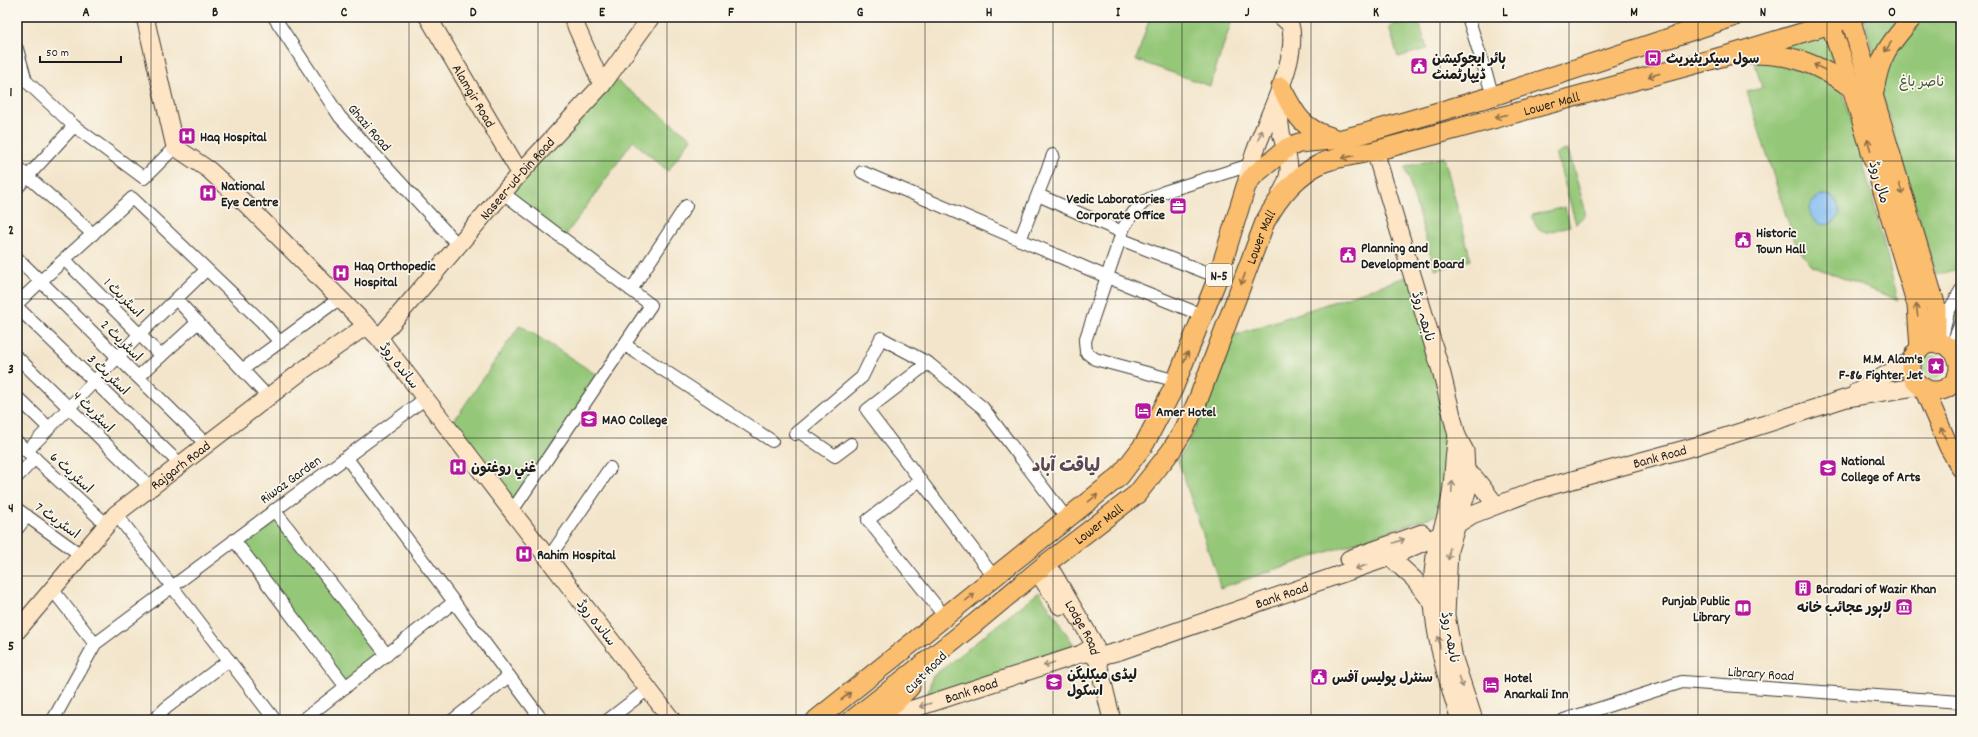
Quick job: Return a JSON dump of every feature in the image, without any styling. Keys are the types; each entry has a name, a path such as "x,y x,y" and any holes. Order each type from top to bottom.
{"main road":[{"path":"145,17 175,148"},
{"name":"Alamgir Road","path":"428,17 520,173"},
{"path":"572,17 602,84"},
{"name":"Naseer-ud-Din Road","path":"379,338 520,173 602,84 651,17"},
{"path":"1246,186 1254,149 1281,87 1293,43 1293,35 1290,24 1282,17"},
{"name":"Lower Mall","path":"816,720 1120,476 1145,443 1177,381 1218,277 1246,186 1265,164 1287,148 1299,143 1342,139 1493,96 1733,17"},
{"name":"Lower Mall","path":"852,720 974,624 1042,567 1137,494 1171,451 1198,400 1265,222 1275,204 1296,182 1322,163 1376,151 1732,54 1829,21 1852,17"},
{"name":"مال روڈ","path":"1852,17 1873,98 1936,307 1932,349"},
{"path":"1873,98 1881,59 1888,46 1913,17"},
{"name":"مال روڈ","path":"1829,21 1852,88 1917,305 1932,349"},
{"path":"1732,54 1777,54 1809,62 1833,75 1852,88"},
{"path":"1281,87 1299,119 1308,127 1319,133 1342,139"},
{"path":"1275,204 1288,178 1290,161 1279,120 1281,87"},
{"name":"ساندہ روڈ","path":"175,148 209,170 272,230 379,338 672,720"},
{"path":"1287,148 1304,161 1322,163"},
{"name":"نابھہ روڈ","path":"1376,151 1439,366 1457,436 1465,451 1467,492 1434,567 1434,605 1445,672 1460,720"},
{"name":"Rajgarh Road","path":"20,621 52,590 112,520 150,487 268,396 367,326"},
{"path":"1922,387 1929,390 1958,389 1958,364 1954,353 1932,349 1912,374 1922,387 1949,447 1961,468"},
{"name":"Bank Road","path":"1847,398 1932,349"},
{"name":"Bank Road","path":"878,720 1093,652 1210,608 1455,522 1536,490 1696,446 1847,398 1922,387"},
{"name":"نابھہ روڈ","path":"1457,436 1454,451 1451,492 1455,522 1449,550 1446,615 1454,659 1474,720"},
{"path":"1467,472 1475,478 1496,505"},
{"name":"Bank Road","path":"1093,652 1120,651 1390,558 1455,522"},
{"path":"1390,558 1414,579 1434,605"},
{"name":"Lodge Road","path":"1042,567 1091,637 1104,720"},
{"name":"Cust Road","path":"878,720 974,624"},
{"name":"Lodge Road","path":"1093,652 1112,720"}],"street":[{"name":"Ghazi Road","path":"274,17 340,117 458,245"},
{"path":"1468,17 1493,96"},
{"path":"17,49 21,79 26,81 74,126 144,178 175,148"},
{"path":"17,188 74,126"},
{"path":"1020,240 1053,155"},
{"path":"1177,381 1095,359 1086,352 1085,341 1121,236 1132,213 1145,201 1164,192 1250,165"},
{"path":"17,167 93,234"},
{"path":"862,172 1107,277 1202,315"},
{"path":"503,193 651,305 512,511"},
{"path":"1038,195 1121,236 1218,277"},
{"path":"17,305 40,281 132,198 262,322 280,342"},
{"path":"631,290 686,206"},
{"name":"اسٹریٹ 2","path":"17,258 206,444"},
{"name":"اسٹریٹ 1","path":"65,260 161,356"},
{"path":"17,477 49,428 140,334 206,270"},
{"path":"1932,349 1948,312 1961,290"},
{"path":"243,369 340,298"},
{"path":"176,300 268,396"},
{"name":"اسٹریٹ 3","path":"17,305 180,464"},
{"path":"138,377 198,322"},
{"path":"1932,349 1961,323"},
{"path":"851,444 835,456 797,432 862,377 881,338 928,363 983,408 1067,519"},
{"path":"625,345 772,441"},
{"name":"اسٹریٹ 4","path":"17,357 150,487"},
{"path":"928,363 867,410 994,577"},
{"path":"17,397 49,428"},
{"name":"Riwaz Garden","path":"53,720 95,644 426,398"},
{"name":"اسٹریٹ 6","path":"17,442 112,520"},
{"path":"346,457 542,720"},
{"path":"548,559 610,468"},
{"path":"920,480 868,520 945,617"},
{"path":"274,510 387,655"},
{"path":"17,529 22,513"},
{"name":"اسٹریٹ 7","path":"22,513 81,555"},
{"path":"112,520 173,585 276,720"},
{"path":"234,540 346,687"},
{"path":"52,590 95,644"},
{"path":"304,720 454,602"},
{"path":"154,720 166,708 230,660"},
{"path":"453,720 509,676"},
{"name":"Library Road","path":"1564,720 1682,682 1961,702"},
{"path":"608,720 648,689"}],"green space":[{"path":"1150,17 1233,17 1210,86 1136,60"},
{"path":"1904,17 1874,58 1864,18"},
{"name":"ناصر باغ","path":"1918,17 1961,17 1961,268 1936,275 1882,93 1886,63"},
{"path":"1418,18 1427,49 1398,57 1389,26"},
{"path":"1813,36 1827,36 1871,192 1898,300 1812,266 1797,247 1790,228 1747,92 1762,88 1752,52"},
{"path":"609,75 691,138 668,171 633,141 563,239 503,193"},
{"path":"1568,150 1585,209 1585,215 1576,224 1556,153"},
{"path":"1444,157 1471,260 1435,270 1405,167"},
{"path":"1565,207 1570,226 1550,232 1541,231 1538,228 1532,215"},
{"path":"1412,275 1450,435 1440,514 1220,588 1178,460 1201,416 1229,337"},
{"path":"1961,301 1961,313 1955,322 1951,321 1953,312"},
{"path":"520,325 600,377 511,509 449,428"},
{"path":"1934,356 1942,359 1945,367 1942,375 1934,378 1926,375 1923,367 1926,359"},
{"path":"274,510 387,655 346,687 234,540"},
{"path":"1039,592 1074,645 926,701 932,677"}],"water":[{"path":"1825,195 1836,199 1840,210 1836,221 1825,225 1814,221 1810,210 1814,199"}],"place":[{"name":"سول سیکریٹیریٹ","path":"1653,58"},
{"name":"ہائر ایجوکیشن ڈیپارٹمنٹ","path":"1419,66"},
{"name":"Haq Hospital","path":"187,136"},
{"name":"National Eye Centre","path":"208,193"},
{"name":"Vedic Laboratories Corporate Office","path":"1178,206"},
{"name":"Historic Town Hall","path":"1743,240"},
{"name":"Planning and Development Board","path":"1348,255"},
{"name":"Haq Orthopedic Hospital","path":"341,273"},
{"name":"M.M. Alam's F-86 Fighter Jet","path":"1936,366"},
{"name":"Amer Hotel","path":"1143,411"},
{"name":"MAO College","path":"589,419"},
{"name":"غني روغتون","path":"458,467"},
{"name":"National College of Arts","path":"1828,468"},
{"name":"Rahim Hospital","path":"524,554"},
{"name":"Baradari of Wazir Khan","path":"1803,588"},
{"name":"لاہور عجائب خانه","path":"1904,607"},
{"name":"Punjab Public Library","path":"1743,608"},
{"name":"سنٹرل پولیس آفس","path":"1319,677"},
{"name":"لیڈی میکلیگن اسکول","path":"1054,682"},
{"name":"Hotel Anarkali Inn","path":"1491,685"}],"district":[{"name":"لیاقت آباد","path":"1066,465"}]}
